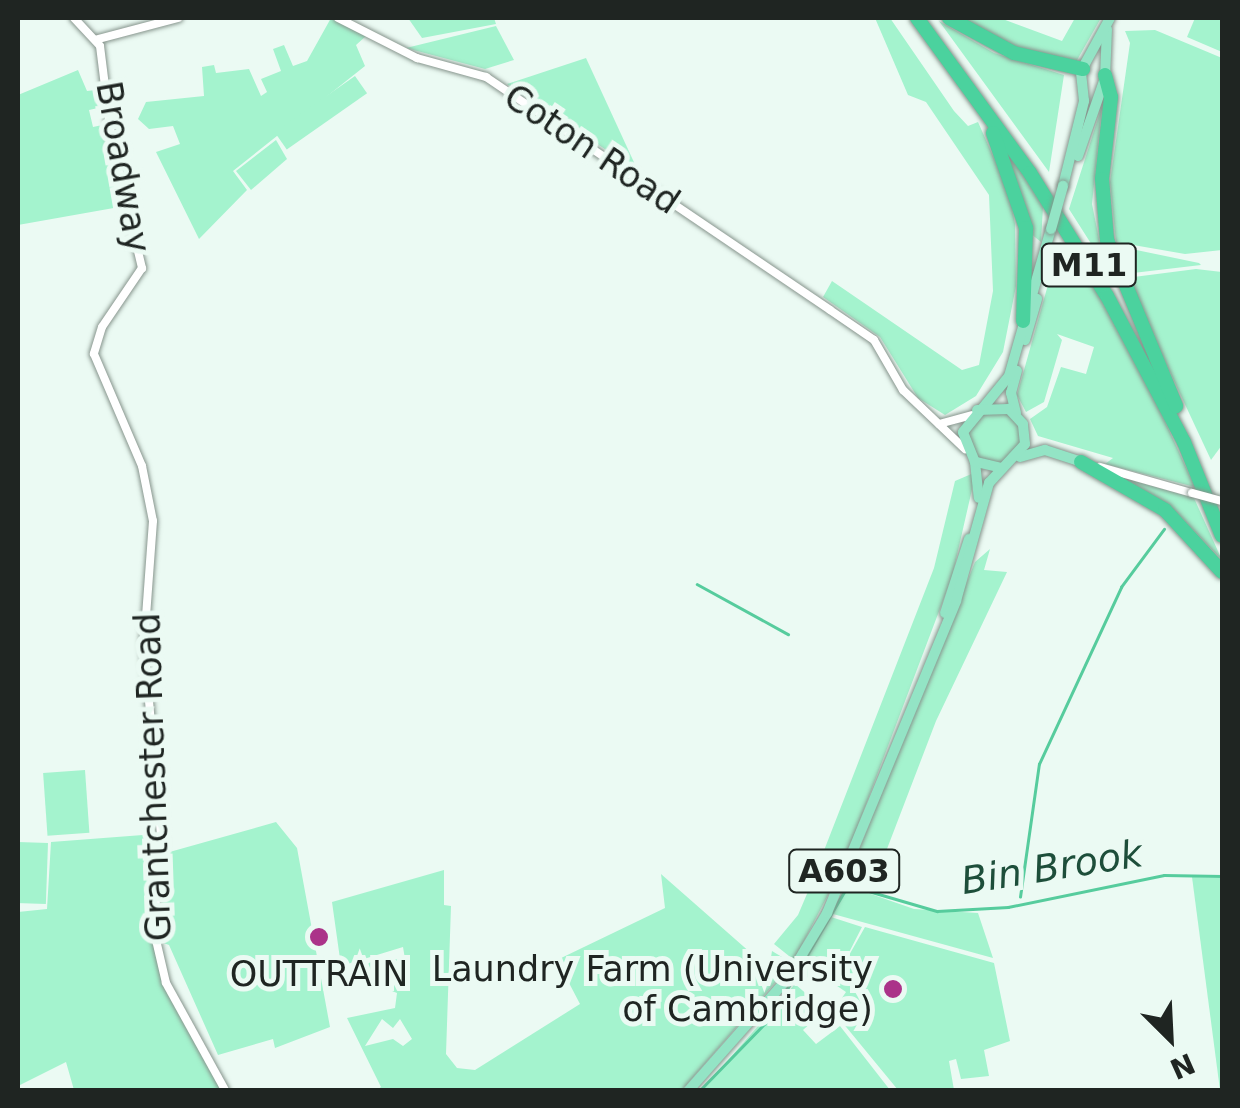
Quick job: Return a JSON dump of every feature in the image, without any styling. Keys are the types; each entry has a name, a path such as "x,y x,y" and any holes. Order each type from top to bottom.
{"highway":[{"name":"M11","path":"917,18 1030,173 1107,296 1184,442 1222,536"},
{"name":"M11","path":"926,18 1060,204 1176,406 1222,512"},
{"path":"949,18 1014,53 1084,68"},
{"path":"932,36 997,139 1019,192 1028,243 1023,321"},
{"path":"1103,77 1111,97 1102,179 1107,240 1176,406"},
{"path":"1082,462 1166,510 1222,572"}],"main road":[{"path":"1064,191 1084,68 1108,22"},
{"path":"1017,459 1025,444 1011,393 1064,191 1103,77 1108,22"},
{"path":"1084,68 1103,77"},
{"path":"1084,86 1103,77"},
{"path":"1045,450 1005,467 975,462 965,449 963,432 974,413 1006,381 1053,232"},
{"path":"974,413 998,406 1020,420 1045,450 1082,462"},
{"name":"A603","path":"945,619 981,486 975,462"},
{"name":"A603","path":"688,1090 813,940 968,566 989,483 1005,467"}],"street":[{"path":"74,18 98,39 178,18"},
{"name":"Coton Road","path":"338,18 417,58 486,77 874,340 903,390 965,449"},
{"name":"Broadway","path":"98,39 112,142 141,257 142,274 131,291"},
{"name":"Grantchester Road","path":"131,291 102,327 94,354 142,466 153,521 144,645 162,848 153,927 166,984 224,1090"},
{"path":"940,424 974,413"},
{"path":"1082,462 1222,501"}],"green space":[{"path":"331,18 366,36 356,45 365,66 233,171 247,190 199,239 156,152 180,144 173,126 149,129 138,119 146,102 204,96 202,67 214,65 216,73 249,69 261,96 267,92 261,79 281,71 273,49 284,45 293,66 307,61"},
{"path":"408,18 494,18 496,24 422,38"},
{"path":"875,18 890,18 954,111 968,126 978,122 1009,192 1015,224 1016,286 1003,352 976,396 945,415 918,398 880,337 823,297 832,281 962,370 979,365 993,291 989,195 926,102 908,95"},
{"path":"959,18 1000,18 1062,41 1075,18 1101,18 1076,62 1013,49"},
{"path":"1195,18 1222,18 1222,52 1187,37"},
{"path":"939,21 994,53 1064,75 1049,172"},
{"path":"496,26 514,60 485,69 406,48"},
{"path":"1155,30 1222,58 1222,250 1185,254 1116,242 1110,182 1130,43 1125,31"},
{"path":"586,58 638,171 507,84"},
{"path":"78,70 87,91 105,89 107,106 89,110 93,127 107,124 125,206 18,225 18,95"},
{"path":"355,76 367,93 287,149 275,132"},
{"path":"1102,106 1092,204 1104,264 1069,209"},
{"path":"276,140 287,159 251,190 236,171"},
{"path":"1005,146 1043,207 1041,242 1030,233"},
{"path":"1067,241 1139,365 1195,487 1105,464 1113,458 1038,436 1030,419 1047,407 1061,367 1086,374 1094,347 1057,334 1062,340 1044,402 1026,412 1017,395 1060,242 1069,262"},
{"path":"1117,246 1201,265 1133,273 1123,267"},
{"path":"1196,269 1222,272 1222,445 1211,460 1126,278"},
{"path":"994,410 1013,418 1021,437 1013,456 994,464 975,456 967,437 975,418"},
{"path":"976,472 952,577 840,873 816,871 934,568 955,481"},
{"path":"1127,479 1194,498 1222,560 1181,517"},
{"path":"990,549 984,570 1007,572 936,721 877,875 850,872 975,562"},
{"path":"85,770 89,833 47,836 43,773"},
{"path":"276,822 297,848 330,1027 275,1048 273,1039 218,1055 169,945 158,941 166,853"},
{"path":"156,834 155,955 222,1090 74,1090 66,1062 18,1086 18,912 47,909 51,842"},
{"path":"18,842 48,843 46,904 18,903"},
{"path":"444,870 444,905 451,906 446,1054 457,1068 475,1070 580,1004 557,960 665,908 661,874 769,969 772,951 792,963 682,1090 377,1090 381,1087 347,1018 395,1008 397,993 377,985 403,968 365,982 356,972 375,959 405,959 403,947 341,966 332,902","holes":["382,1019 393,1028 400,1019 412,1039 403,1046 393,1039 365,1046"]},
{"path":"815,875 838,876 794,960 774,944 798,915"},
{"path":"1192,877 1222,878 1222,1090 1220,1090"},
{"path":"845,885 914,909 978,913 993,958 833,914"},
{"name":"Laundry Farm (University of Cambridge)","path":"831,917 862,927 835,980 865,927 994,963 1010,1041 984,1050 989,1076 961,1079 956,1059 949,1061 954,1090 898,1090 833,1011 846,992 815,971 801,983 795,978"},
{"path":"795,984 825,1010 803,1030 816,1044 840,1026 890,1090 702,1090"}],"waterway":[{"path":"1020,897 1039,764 1121,587 1164,529"},
{"path":"697,584 788,634"},
{"name":"Bin Brook","path":"700,1090 770,1018 848,885 937,911 1008,907 1164,875 1222,876"}],"place":[{"name":"OUTTRAIN","path":"319,937"},
{"name":"Laundry Farm (University of Cambridge)","path":"893,989"}]}
